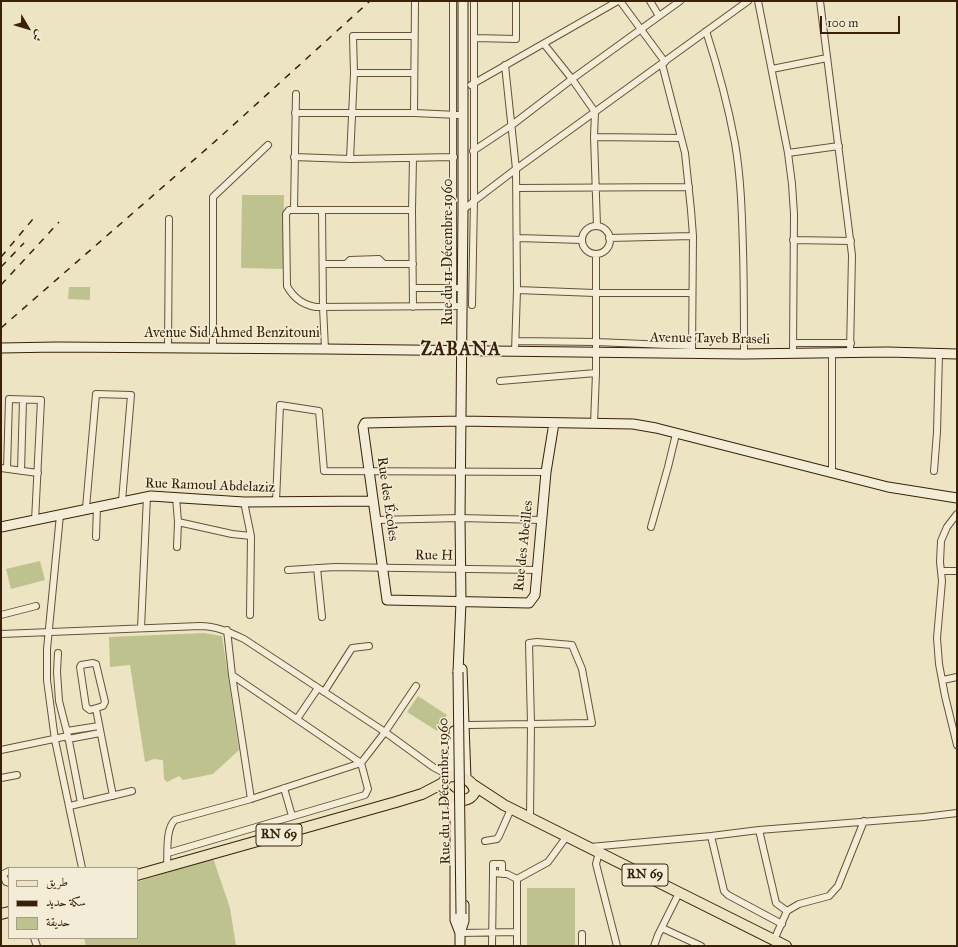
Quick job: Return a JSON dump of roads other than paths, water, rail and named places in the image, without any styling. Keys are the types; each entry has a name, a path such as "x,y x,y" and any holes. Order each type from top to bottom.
{"main road":[{"name":"Rue du 11 Décembre 1960","path":"447,779 454,753 454,671 458,648 462,602 460,518 462,350 457,306 462,288 464,115 463,1"},
{"name":"Avenue Tayeb Braseli","path":"462,350 596,352 692,349 744,354 832,352 850,347 957,354"},
{"name":"Avenue Sid Ahmed Benzitouni","path":"1,348 325,348 462,350"},
{"path":"461,421 633,424 888,487 957,498"},
{"name":"Rue des Écoles","path":"461,421 365,423 363,427 387,600 462,602"},
{"name":"Rue des Abeilles","path":"462,602 529,603 535,595 546,472 554,423"},
{"name":"Rue Ramoul Abdelaziz","path":"1,527 36,521 86,508 147,496 244,502 373,501"},
{"name":"Rue du 11 Décembre 1960","path":"458,648 460,946"},
{"name":"Rue du 11 Décembre 1960","path":"458,648 462,670 469,781"},
{"path":"422,794 447,779 460,777 469,781 508,807"},
{"path":"447,779 443,789 448,795 455,799 483,799 508,807"},
{"path":"468,799 475,792 469,781"},
{"path":"422,794 448,795"},
{"name":"RN 69","path":"138,875 422,794"},
{"name":"Rue du 11 Décembre 1960","path":"448,795 454,808 455,917 460,933"},
{"name":"Rue du 11 Décembre 1960","path":"460,933 464,917 464,816 468,799"},
{"name":"RN 69","path":"508,807 786,946"}],"street":[{"path":"414,113 415,1"},
{"path":"412,210 289,210 286,214 286,286 294,296 311,306 457,306 452,289 454,157 453,1"},
{"path":"472,305 474,201 474,1"},
{"path":"474,38 516,39 516,1"},
{"path":"464,89 619,1 664,63 685,153 693,236 692,349 596,342 516,341"},
{"path":"650,1 658,16"},
{"path":"473,150 512,125 572,79 680,1"},
{"path":"463,210 516,169 748,1"},
{"path":"758,1 788,153 793,198 793,353"},
{"path":"793,343 850,347 853,279 851,241 820,1"},
{"path":"706,31 720,77 736,144 742,217 744,354"},
{"path":"350,159 354,73 353,36 414,36"},
{"path":"544,44 572,79 595,112 594,137 597,226"},
{"path":"772,69 827,58"},
{"path":"505,65 517,188 518,238 515,351"},
{"path":"354,73 414,74"},
{"path":"294,210 296,94"},
{"path":"295,113 414,113 464,115"},
{"path":"594,137 681,138"},
{"path":"213,349 213,197 268,145"},
{"path":"788,153 839,146"},
{"path":"294,157 350,159 454,157"},
{"path":"413,158 413,307"},
{"path":"517,188 689,187"},
{"path":"322,211 325,348"},
{"path":"168,348 169,219"},
{"path":"593,226 597,226 605,230 609,238 609,243 604,251 596,254 584,248 582,240 584,233 593,226"},
{"path":"609,238 693,236"},
{"path":"518,238 582,240"},
{"path":"793,240 851,241"},
{"path":"594,424 596,373 596,254"},
{"path":"323,264 412,264"},
{"path":"413,288 462,288"},
{"path":"517,290 596,293 692,293"},
{"path":"832,352 832,473"},
{"path":"934,471 937,432 939,354"},
{"path":"500,381 596,373"},
{"path":"86,508 96,394 131,395 122,501"},
{"path":"36,521 38,473 41,400 9,399 4,468 38,473"},
{"path":"21,471 23,400"},
{"path":"276,502 280,405 319,411 324,471 546,472"},
{"path":"651,527 676,434"},
{"path":"140,628 147,496"},
{"path":"176,497 178,522 177,547"},
{"path":"244,502 251,536 250,615"},
{"path":"96,537 97,506"},
{"path":"957,514 947,527 941,541 942,581 937,638 939,664 942,680 954,718 957,745"},
{"path":"60,515 47,649 47,680 55,740 82,867"},
{"path":"376,520 460,518 542,520"},
{"path":"178,522 232,534 251,536"},
{"name":"Rue H","path":"288,570 383,567 537,570"},
{"path":"317,568 322,617"},
{"path":"941,571 957,571"},
{"path":"1,614 36,606"},
{"path":"1,634 209,626 227,630 244,639 385,732 447,779"},
{"path":"227,630 232,675 251,799"},
{"path":"470,725 531,724 592,723 582,669 572,645 536,642 529,643 531,724 530,818"},
{"path":"324,692 352,648 369,646"},
{"path":"58,653 57,672 59,701 68,735 81,803"},
{"path":"92,663 96,664 105,702 103,706 96,709 90,710 86,708 80,667 81,665 92,663"},
{"path":"168,853 365,795 368,789 361,763 232,675"},
{"path":"942,680 957,677"},
{"path":"167,867 169,830 171,823 174,820 251,799 361,763 385,732 416,686"},
{"path":"297,719 318,688"},
{"path":"96,709 113,796"},
{"path":"1,750 55,740 99,726"},
{"path":"68,735 100,733"},
{"path":"1,778 17,775"},
{"path":"284,788 292,816"},
{"path":"70,806 132,791"},
{"path":"485,841 496,839 499,836 508,807"},
{"path":"590,847 759,830 957,813"},
{"path":"774,940 787,911 799,904 829,896 834,892 838,886 864,821"},
{"path":"759,830 776,904 787,911"},
{"path":"517,879 548,862 567,836"},
{"path":"711,836 724,891 728,896 782,924"},
{"path":"599,852 596,864 617,946"},
{"path":"492,946 493,864 502,864 502,874"},
{"path":"8,872 3,874 6,882 8,883"},
{"path":"493,874 507,874 517,879"},
{"path":"517,879 517,946"},
{"path":"654,946 679,892"},
{"path":"662,928 702,946"},
{"path":"460,933 517,932"},
{"path":"582,934 582,946"}],"railway":[{"path":"1,328 219,138 370,1"},
{"path":"1,257 33,219"},
{"path":"1,285 59,222"},
{"path":"1,267 24,243"}],"district":[{"name":"ZABANA","path":"461,351"}]}
